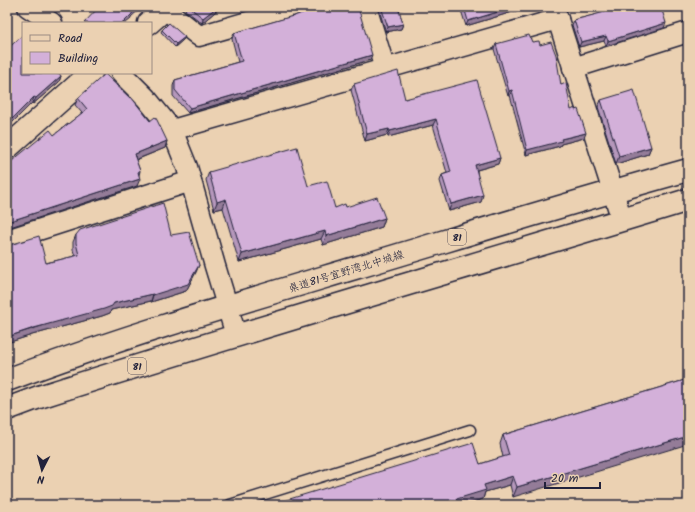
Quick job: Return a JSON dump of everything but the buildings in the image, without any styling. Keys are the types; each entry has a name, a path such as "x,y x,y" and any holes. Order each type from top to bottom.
{"main road":[{"path":"150,22 166,8"},
{"path":"7,148 90,74"},
{"name":"県道81号宜野湾北中城線","path":"9,375 227,306 612,191 688,170"},
{"name":"81","path":"7,409 98,378 688,200"}],"street":[{"path":"28,7 50,22"},
{"path":"166,8 199,36 300,7"},
{"path":"366,7 385,69"},
{"path":"172,130 385,69 556,13 622,220"},
{"path":"573,68 688,32"},
{"path":"122,74 146,98 172,130 187,167 236,336"},
{"path":"7,240 191,181"}],"lane":[{"path":"230,505 470,430"}]}
